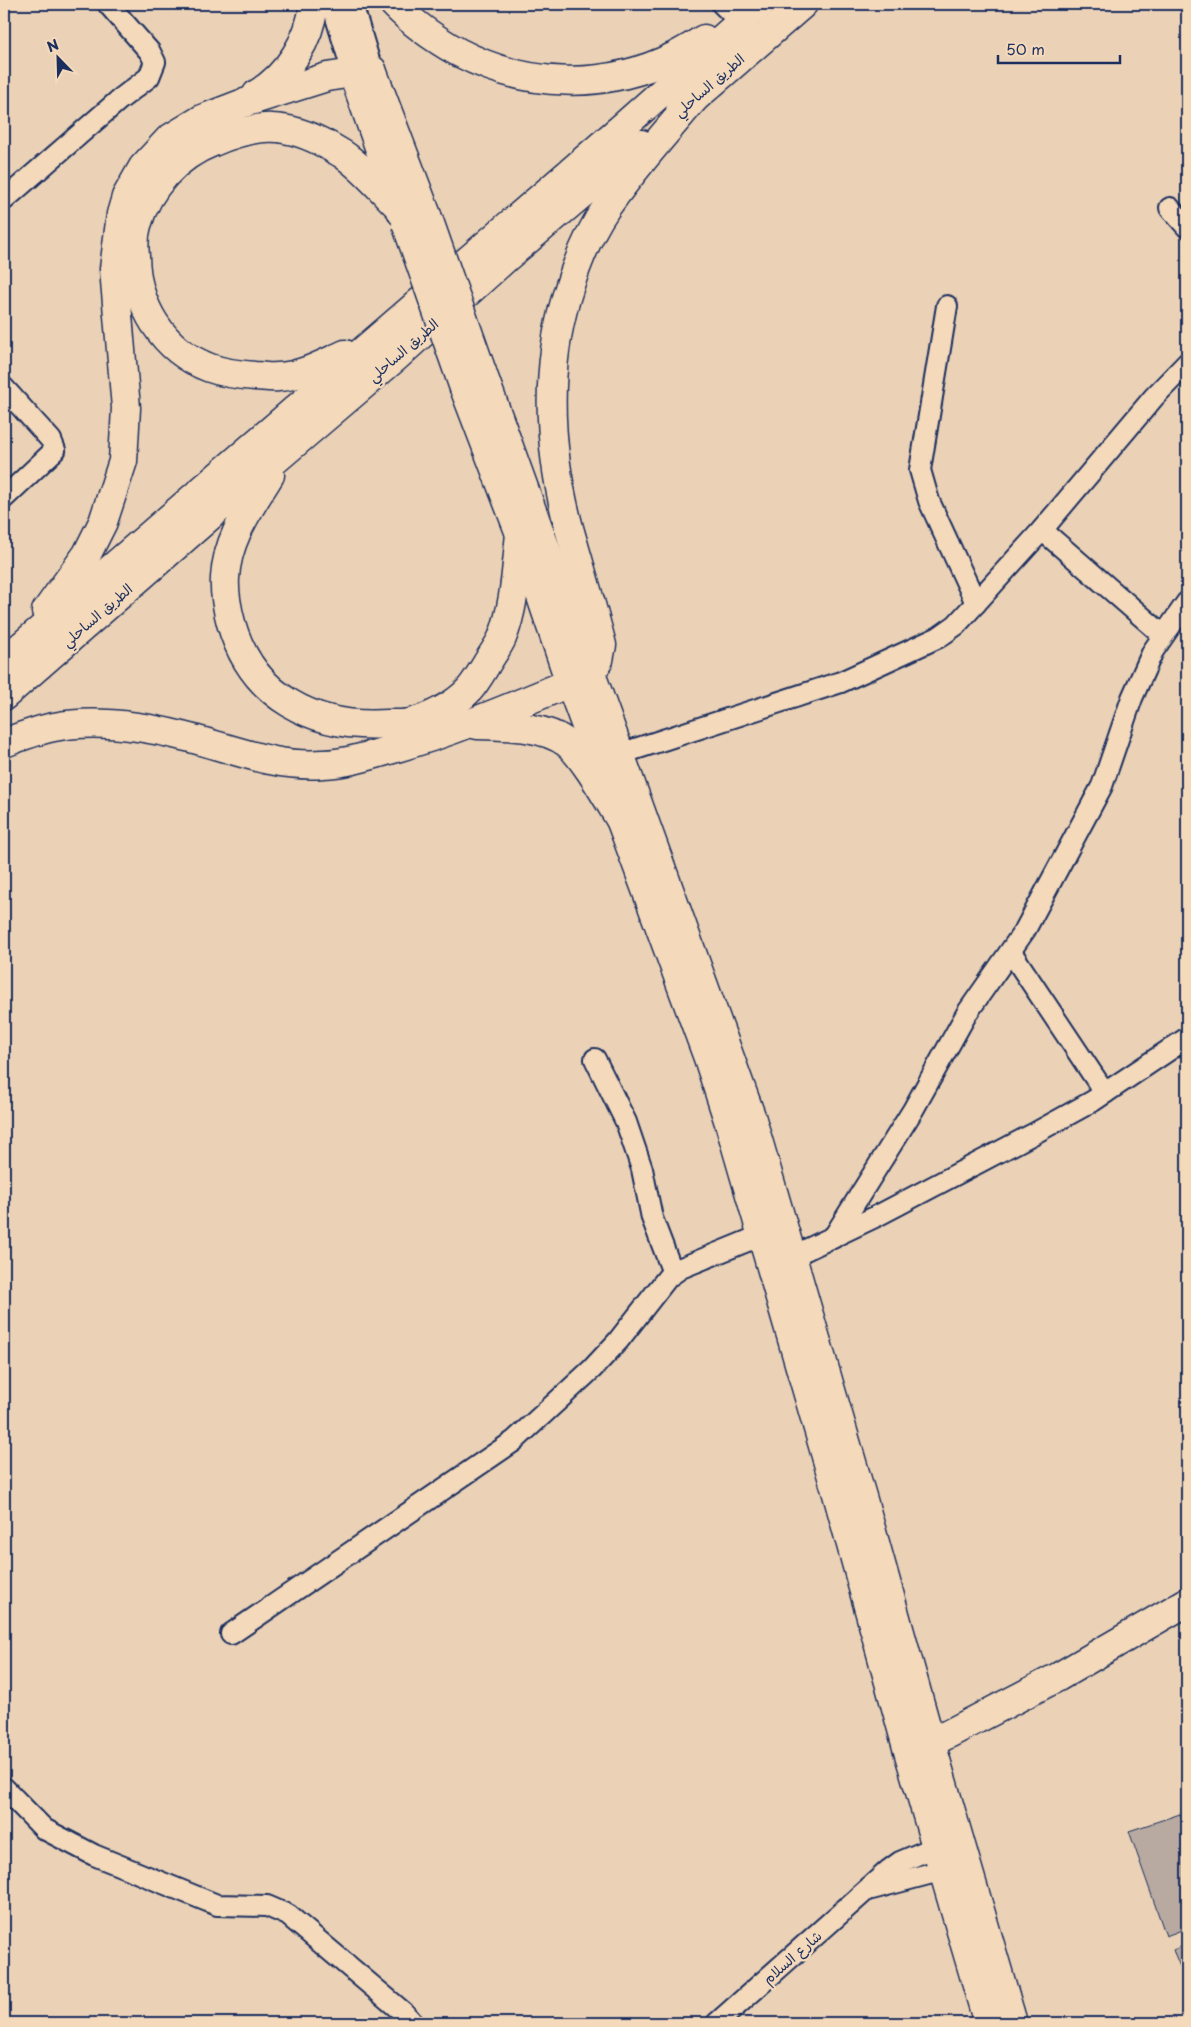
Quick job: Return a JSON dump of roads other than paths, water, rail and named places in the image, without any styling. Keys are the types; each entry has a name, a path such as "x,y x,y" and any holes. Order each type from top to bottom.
{"main road":[{"path":"241,104 266,88 287,68 303,43 313,15 314,4"},
{"path":"394,4 420,27 472,59 500,70 530,78 559,81 589,80 618,76 647,67 675,56 743,10"},
{"name":"الطريق الساحلي","path":"4,696 395,358 506,258 694,99 802,4"},
{"name":"الطريق الساحلي","path":"12,654 627,123 743,10"},
{"path":"12,654 87,554 103,522 122,461 126,408 114,269 117,232 126,196 143,167 169,139 202,119 241,104 327,77 363,71 411,216 473,380 581,678 624,826 708,1058 762,1235 839,1504 920,1747 951,1854 988,2023"},
{"path":"4,743 54,727 125,725 183,736 243,754 282,762 322,764 359,759 468,725 581,678 599,660 602,645 569,527 554,448 551,396 552,370 562,311 575,267 605,209 694,99"},
{"path":"398,322 345,354 306,372 277,377 241,375 210,368 192,359 177,347 163,335 152,320 142,300 137,281 134,245 137,226 150,195 166,174 195,149 237,132 260,128 278,127 313,137 348,157 411,216"},
{"path":"473,380 520,534 581,678 620,754 748,1107 865,1507 920,1747"},
{"path":"279,457 235,534 228,556 225,599 236,641 254,672 276,694 296,707 332,721 370,725 410,723 452,703 469,690 502,638 513,598 520,534"},
{"path":"468,725 514,726 550,734 566,743 580,757 624,826"},
{"path":"920,1747 1058,1677 1187,1602"},
{"path":"951,1854 1013,2023"}],"street":[{"path":"4,200 149,77 154,62 150,52 108,4"},
{"path":"332,4 363,71"},
{"path":"352,4 363,71"},
{"path":"1170,208 1187,227"},
{"path":"947,306 920,470 922,484 928,500 976,604"},
{"path":"620,754 776,705 857,676 939,637 956,625 976,604 1042,530 1154,397 1187,363"},
{"path":"4,388 51,440 55,450 4,498"},
{"path":"1042,530 1163,635"},
{"path":"833,1238 913,1110 967,1013 1025,930 1102,786 1132,698 1153,651 1187,602"},
{"path":"1011,952 1105,1093"},
{"path":"792,1257 833,1238 1035,1133 1105,1093 1187,1038"},
{"path":"595,1059 626,1122 642,1169 652,1218 673,1273"},
{"path":"231,1634 514,1441 592,1369 618,1341 660,1286 673,1273 762,1235"},
{"path":"4,1788 44,1829 94,1855 217,1905 267,1906 288,1915 404,2013 413,2023"},
{"name":"شارع السلام","path":"717,2023 900,1862 951,1854"}]}
